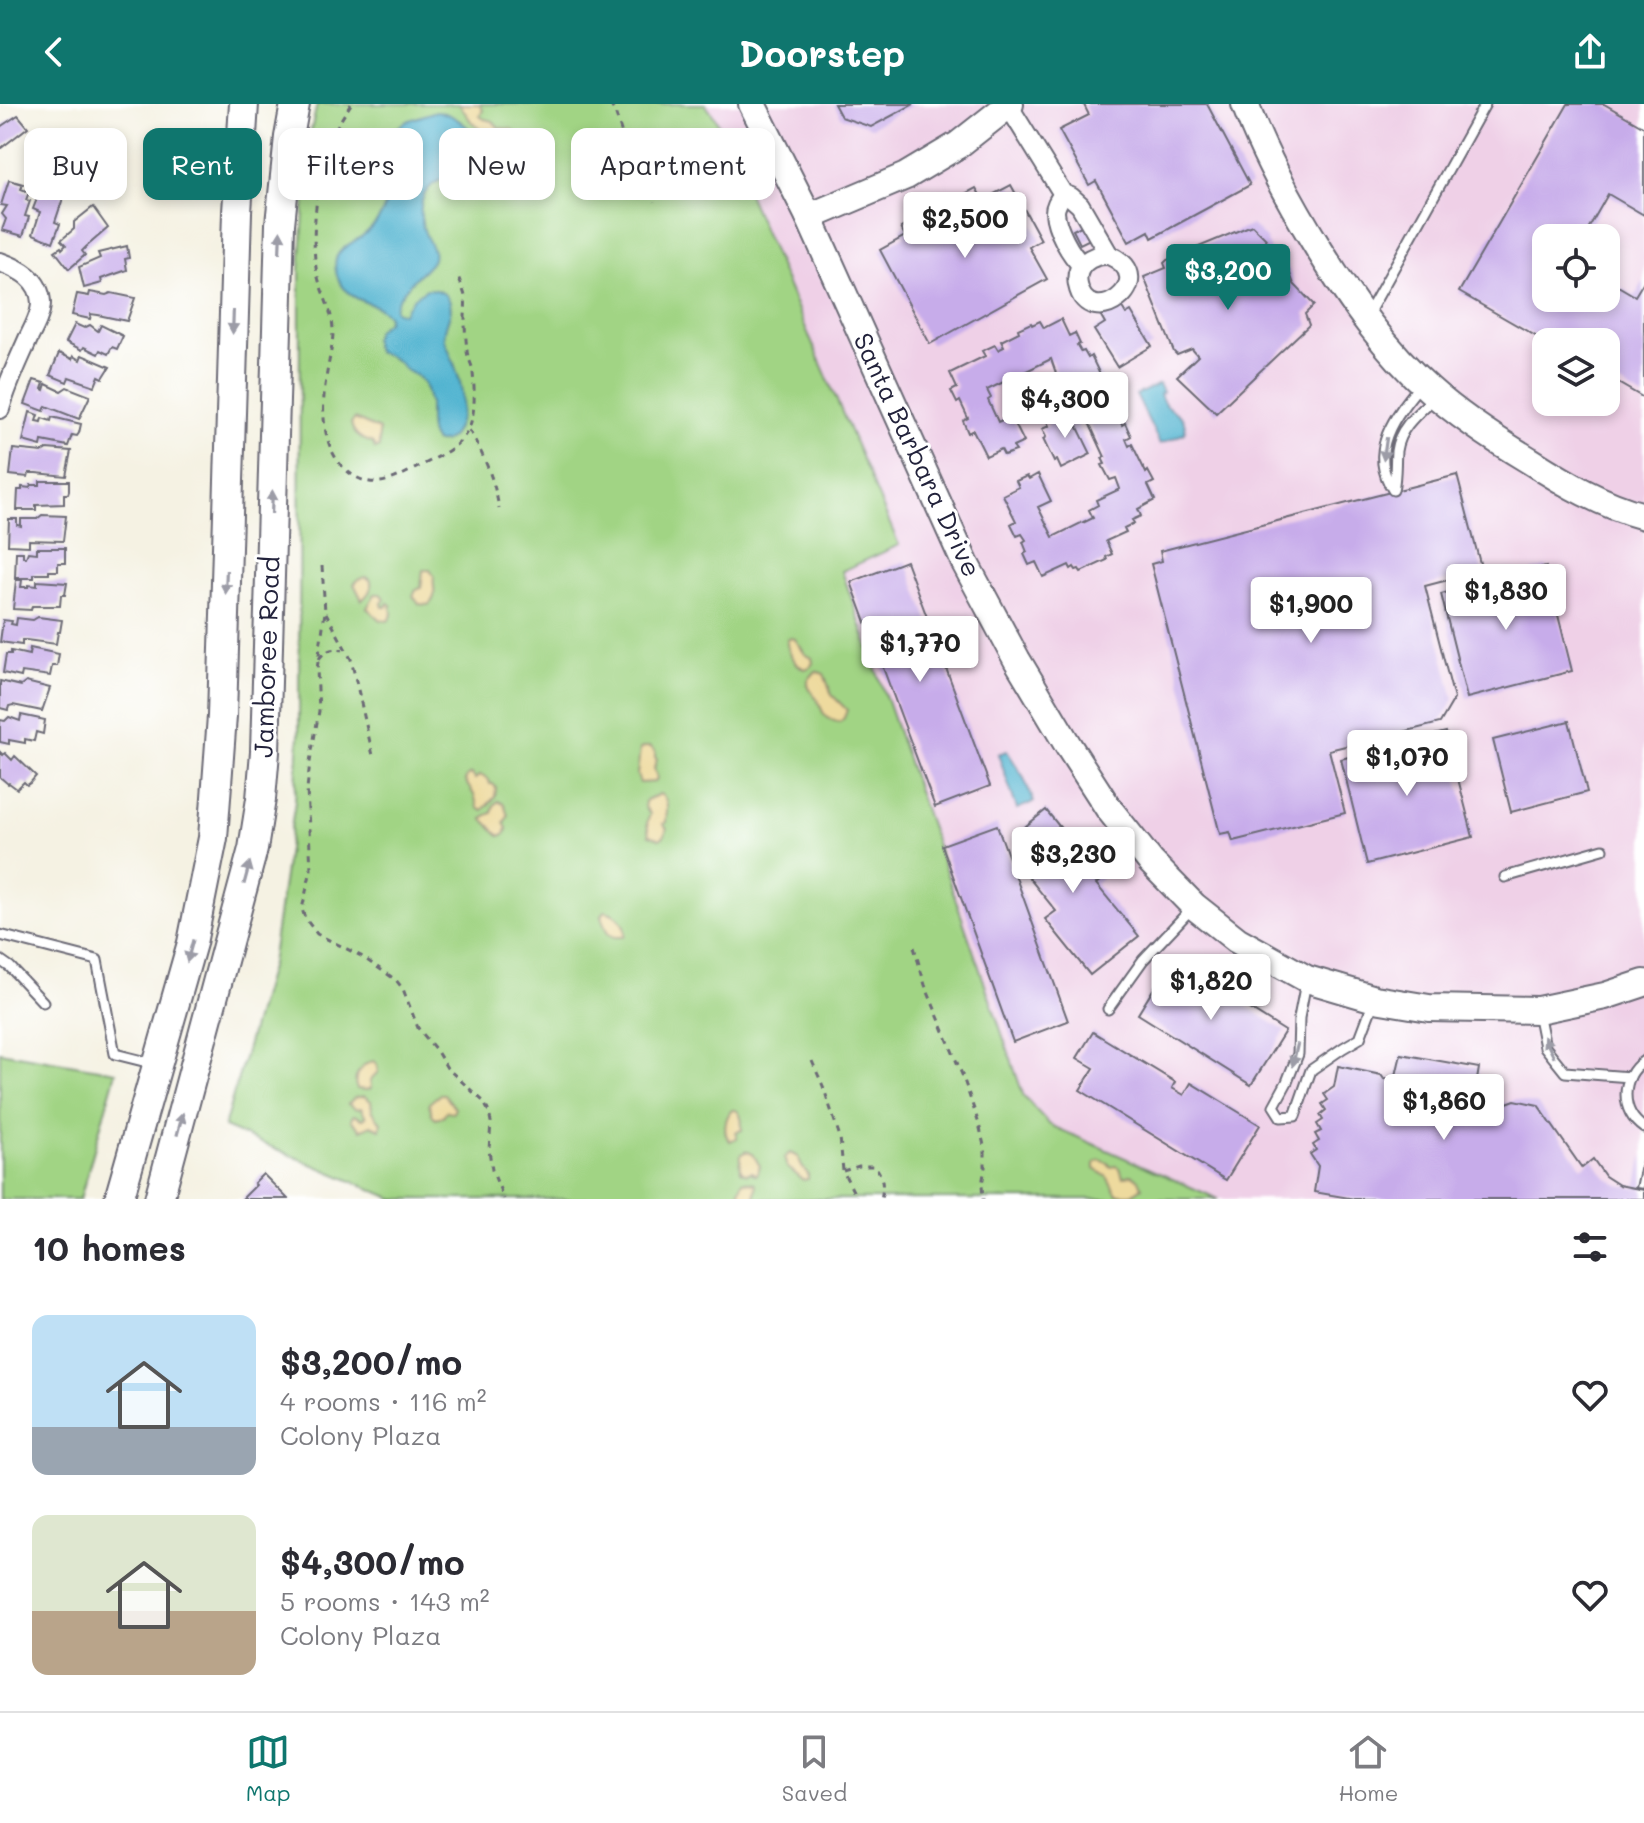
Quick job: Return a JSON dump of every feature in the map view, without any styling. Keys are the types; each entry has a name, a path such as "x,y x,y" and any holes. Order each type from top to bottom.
{"main road":[{"name":"Jamboree Road","path":"119,1199 192,943 213,838 222,716 237,212 244,104"},
{"name":"Jamboree Road","path":"159,1199 253,849 261,799 280,224 295,104"},
{"name":"Santa Barbara Drive","path":"752,104 809,217 965,563 1017,660 1109,809 1151,862 1194,906 1237,940 1307,979 1375,999 1429,1008 1538,1010 1605,996 1644,983"},
{"path":"809,217 906,176 958,145 1008,104"},
{"path":"1245,104 1256,135 1297,213 1346,292 1391,352 1479,430 1582,493 1644,516"}],"street":[{"path":"1008,104 1063,194 1080,205 1109,255"},
{"path":"1063,194 1055,212 1069,250 1082,265"},
{"path":"1109,255 1125,266 1128,286 1116,302 1097,305 1087,301 1081,293 1077,284 1078,274 1089,258 1109,255"},
{"path":"0,262 24,271 36,284 41,304 0,409"}],"lane":[{"path":"1366,318 1485,104"},
{"path":"1430,389 1396,448 1397,475 1393,490 1384,477 1382,450 1389,427 1403,407 1430,389"},
{"path":"1505,877 1603,849"},
{"path":"1108,1009 1143,960 1194,906"},
{"path":"0,935 97,960 115,1054 158,1064"},
{"path":"0,960 43,1002"},
{"path":"1307,979 1299,1018 1298,1054 1274,1106 1281,1117 1295,1116 1311,1070 1360,1038 1375,999"},
{"path":"1538,1010 1545,1047 1565,1072 1630,1077"},
{"path":"1644,1061 1630,1077 1626,1089 1630,1114 1644,1128"}],"path":[{"path":"351,104 335,130 325,155 315,220 316,270 332,318 333,332 324,390 329,445 344,469 360,480 381,482 396,479 446,452 461,441 469,430 474,412 473,368 466,354 464,295 457,273"},
{"path":"610,104 632,165 654,202"},
{"path":"469,430 496,487 499,509"},
{"path":"322,566 325,612 317,662 319,711 307,789 311,870 302,909 317,934 361,956 396,980 403,989 418,1028 447,1068 483,1101 491,1122 489,1150 492,1170 504,1199"},
{"path":"325,612 357,678 374,760"},
{"path":"317,662 332,649 347,652"},
{"path":"914,947 925,985 979,1124 985,1158 983,1199"},
{"path":"812,1061 840,1137 843,1171 857,1199"},
{"path":"843,1171 859,1166 875,1166 882,1179 881,1199"}],"shaded area":[{"path":"705,104 1644,104 1644,1199 1218,1199 1050,1125 1024,1098 842,570 899,545 751,200 775,200 775,128 720,128"}],"green space":[{"path":"317,104 705,104 720,128 571,128 571,200 751,200 899,545 842,571 1024,1097 1050,1125 1218,1199 394,1199 224,1127 271,964 295,801 299,736 300,269 305,200 423,200 423,128 312,128"},
{"path":"0,1052 116,1072 80,1199 0,1199"}],"sand":[{"path":"459,104 479,104 483,110 480,116 493,121 499,128 478,128"},
{"path":"355,419 379,430 379,447 375,449 373,443 356,434 351,423"},
{"path":"423,570 430,570 434,576 434,595 428,605 419,604 413,596 421,588"},
{"path":"365,577 370,579 371,585 362,600 354,584"},
{"path":"375,594 384,597 383,607 388,603 391,605 392,615 388,621 380,620 367,608"},
{"path":"791,638 812,658 810,667 805,669 792,657 787,644"},
{"path":"816,671 824,674 832,695 847,710 840,722 826,717 809,688 808,680"},
{"path":"651,747 655,752 655,782 640,783 637,775 640,749"},
{"path":"472,774 475,779 480,775 489,780 496,788 495,797 483,810 478,808 465,781"},
{"path":"660,794 666,800 666,823 663,824 667,829 660,839 649,835 647,823 650,814 644,804"},
{"path":"498,801 504,804 508,816 504,823 506,833 500,836 483,819 492,813"},
{"path":"605,911 620,920 624,937 608,934 601,917"},
{"path":"373,1061 378,1072 370,1080 371,1088 357,1089 355,1080 359,1072"},
{"path":"444,1094 455,1108 453,1113 447,1111 436,1119 429,1103"},
{"path":"364,1096 371,1101 372,1110 381,1123 380,1129 371,1125 361,1130 351,1120 354,1115 363,1119 366,1117 361,1108 356,1109 348,1104 354,1098"},
{"path":"732,1110 739,1114 742,1130 736,1132 737,1138 730,1141 725,1126"},
{"path":"746,1151 753,1154 760,1166 756,1175 741,1171 740,1156"},
{"path":"790,1153 798,1157 808,1179 803,1180 787,1167 784,1158"},
{"path":"1100,1160 1111,1167 1120,1168 1123,1177 1130,1175 1136,1178 1142,1187 1132,1194 1117,1194 1107,1177 1095,1169 1095,1163"},
{"path":"743,1181 755,1183 754,1199 744,1199 739,1191"}],"water":[{"path":"436,111 454,117 469,128 439,128 439,181 430,187 423,198 423,128 397,128 407,121"},
{"path":"422,200 422,224 433,251 429,265 404,290 394,309 403,313 414,297 427,289 442,292 450,303 444,335 460,380 462,411 452,436 445,441 438,442 431,435 429,400 423,382 396,360 376,352 374,335 387,322 388,316 350,294 337,274 337,256 375,223 386,201"},
{"path":"1159,384 1166,405 1180,416 1185,426 1185,433 1160,444 1136,395"},
{"path":"1007,751 1023,776 1034,802 1017,809 998,754"}],"building":[{"path":"834,104 914,104 871,127 841,117"},
{"path":"1086,104 1207,104 1250,185 1152,238 1149,231 1129,242 1096,181 1089,185 1059,130 1089,115"},
{"path":"1568,104 1604,104 1644,127 1644,215 1608,194 1591,224 1532,224 1532,312 1620,312 1620,287 1635,296 1644,281 1644,398 1620,384 1620,328 1532,328 1532,334 1459,292"},
{"path":"18,115 28,127 0,149 0,127"},
{"path":"9,180 23,184 24,200 30,201 23,236 2,230 6,219 2,214 7,206 1,205"},
{"path":"1011,185 1041,240 1029,247 1047,279 930,344 880,250 905,236 901,228 976,188 983,200"},
{"path":"37,200 62,200 55,222 60,224 53,242 33,234 40,212 33,209"},
{"path":"93,207 108,228 82,251 85,255 69,269 55,251 66,245 61,240 74,229 74,222"},
{"path":"1087,223 1094,237 1080,244 1073,230"},
{"path":"1252,225 1266,239 1274,260 1283,256 1294,284 1314,305 1305,314 1309,325 1216,413 1177,376 1198,356 1192,349 1177,355 1174,352 1144,277 1166,268 1164,263 1167,260"},
{"path":"127,246 127,270 84,288 79,267 100,258 98,253"},
{"path":"90,292 135,298 127,321 91,314 90,319 72,315 77,294 89,296"},
{"path":"1120,304 1126,314 1131,311 1152,346 1117,367 1094,330 1105,323 1101,316"},
{"path":"1061,319 1069,336 1075,333 1081,352 1084,351 1088,358 1091,356 1104,383 1101,385 1107,398 1112,396 1122,425 1125,423 1131,436 1126,439 1129,446 1132,444 1146,473 1148,471 1154,482 1148,485 1155,500 1138,509 1141,516 1124,528 1126,532 1106,541 1112,554 1106,557 1107,560 1081,572 1074,567 1071,569 1069,565 1043,577 1036,562 1029,565 1024,554 1027,552 1023,542 1026,540 1022,534 1017,536 1011,524 1016,521 1003,495 1019,487 1016,481 1038,474 1051,501 1038,507 1053,537 1093,518 1089,510 1098,505 1096,500 1120,489 1116,478 1110,480 1102,465 1105,464 1102,458 1105,457 1080,403 1072,406 1067,397 1062,399 1052,379 1057,376 1051,359 987,390 998,422 1011,416 1024,442 1013,447 1016,451 1004,455 1001,449 986,456 973,430 968,433 963,421 968,418 951,391 957,388 950,373 985,356 982,351 995,345 998,350 1004,347 1001,341 1019,332 1018,329 1040,321 1044,328"},
{"path":"75,324 84,328 90,325 98,331 101,325 123,336 117,349 112,347 108,354 100,350 98,354 84,347 82,350 66,342"},
{"path":"59,353 80,360 82,355 110,367 103,378 99,376 95,386 69,377 67,382 50,375"},
{"path":"34,380 44,383 44,390 46,384 61,391 67,387 90,396 79,419 46,406 44,411 25,404"},
{"path":"1064,410 1067,417 1072,415 1091,454 1061,469 1057,460 1054,462 1043,439 1046,437 1042,429 1049,426 1046,419"},
{"path":"30,412 38,415 36,421 41,422 42,418 51,421 52,417 81,424 79,433 72,435 68,446 42,441 41,446 23,441"},
{"path":"13,449 71,451 66,476 36,473 29,473 28,477 10,475"},
{"path":"1457,475 1482,571 1425,586 1454,699 1440,723 1329,750 1345,813 1233,841 1230,832 1220,834 1151,564 1162,561 1160,551"},
{"path":"40,481 69,481 64,504 36,505 36,510 17,510 18,490 40,485"},
{"path":"42,515 66,516 63,541 29,540 29,546 8,545 9,519 17,519 17,525 21,526 21,519 37,519"},
{"path":"37,548 65,548 65,563 58,563 58,571 49,571 49,574 15,578 16,552 23,552 23,557 26,557 28,552 37,553"},
{"path":"906,561 990,786 935,807 851,582"},
{"path":"1546,567 1572,671 1467,698 1441,594"},
{"path":"16,580 22,580 21,587 37,586 37,581 67,583 65,595 61,595 60,606 13,609"},
{"path":"38,617 62,620 56,644 26,640 22,640 22,645 0,642 3,620 16,625 17,618 33,620"},
{"path":"30,648 59,654 57,666 52,666 50,676 22,672 21,677 3,673 6,654 11,654 11,651 29,655"},
{"path":"0,681 21,686 26,682 50,688 42,711 13,705 8,710 0,708"},
{"path":"21,715 45,720 43,734 36,732 34,741 25,739 25,743 0,742 0,720 5,721 9,717 20,721"},
{"path":"1569,721 1587,792 1511,812 1493,740"},
{"path":"1446,732 1473,837 1367,864 1341,759"},
{"path":"0,752 12,760 15,756 36,776 17,789 8,784 0,777"},
{"path":"1046,810 1102,879 1096,884 1139,936 1090,975 1045,919 1056,911 1012,857 1030,842 1021,830"},
{"path":"997,825 1068,1021 1013,1042 942,845"},
{"path":"1178,959 1203,974 1201,978 1285,1031 1251,1085 1138,1014 1167,967 1171,970"},
{"path":"1093,1032 1175,1082 1172,1088 1184,1095 1191,1083 1260,1125 1226,1180 1080,1090 1094,1068 1077,1058"},
{"path":"1401,1054 1479,1068 1474,1098 1507,1103 1515,1100 1538,1105 1582,1168 1593,1159 1605,1176 1619,1185 1644,1190 1644,1199 1355,1199 1314,1192 1318,1166 1310,1154 1316,1150 1313,1145 1319,1141 1315,1134 1321,1131 1317,1124 1323,1120 1320,1115 1326,1110 1322,1104 1328,1100 1324,1094 1334,1087 1338,1066 1395,1080"},
{"path":"1643,1155 1644,1189 1636,1188"},
{"path":"263,1174 288,1199 242,1199"}]}
